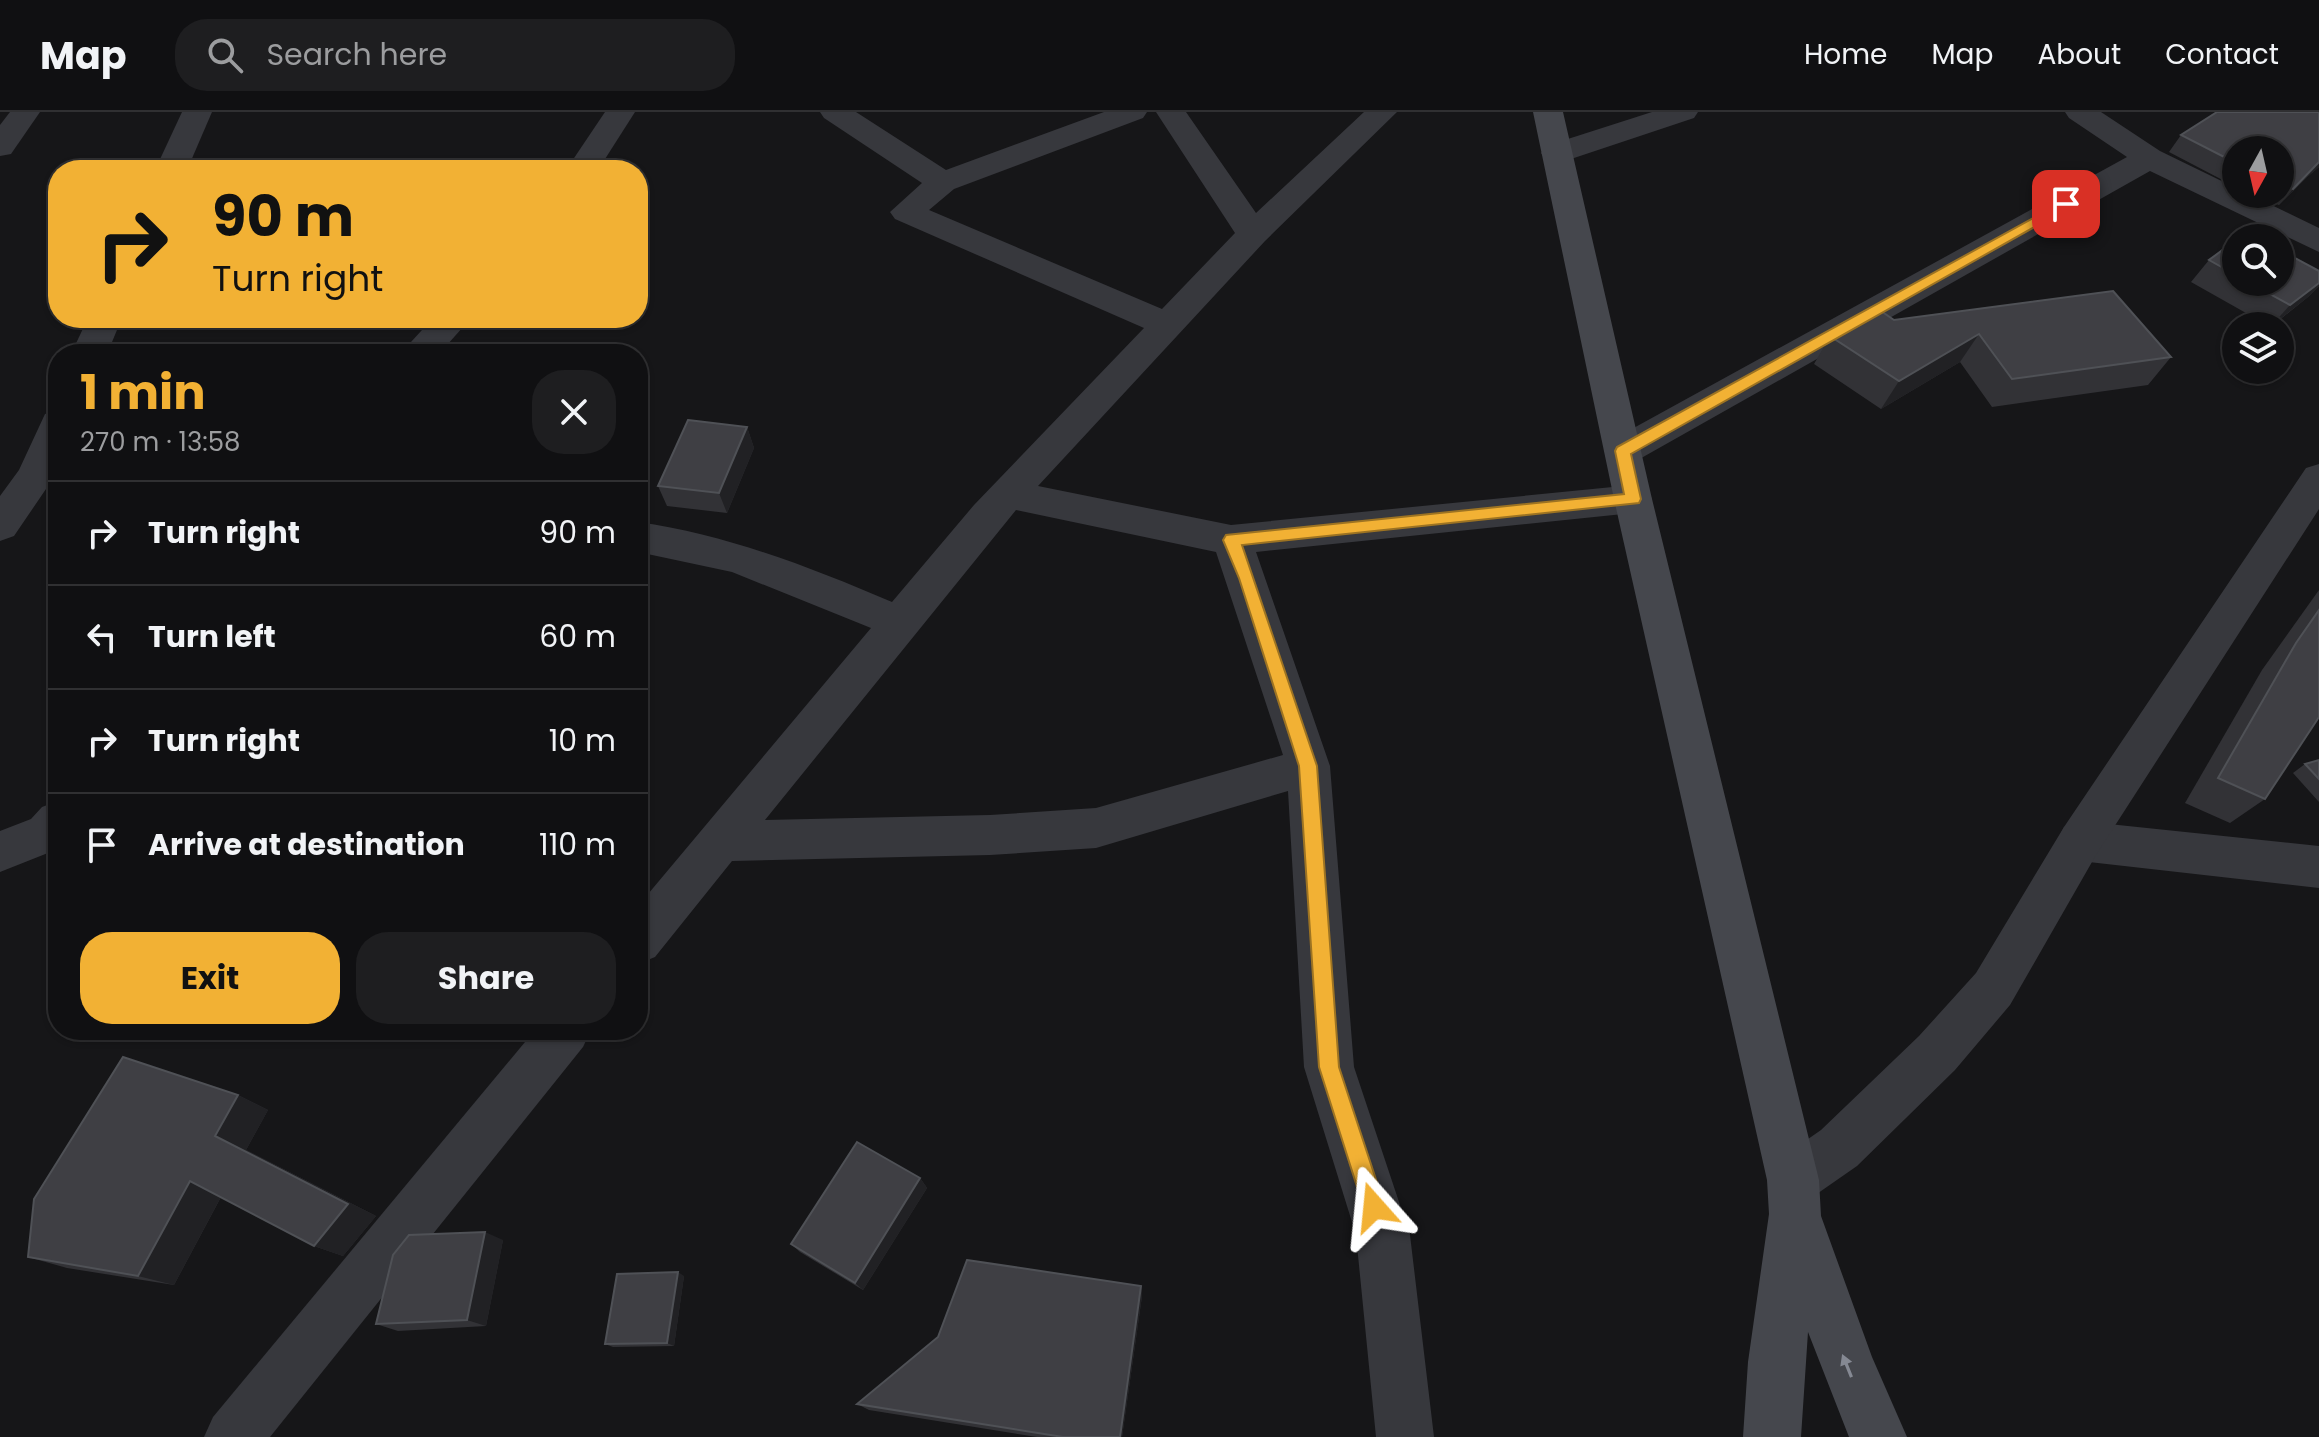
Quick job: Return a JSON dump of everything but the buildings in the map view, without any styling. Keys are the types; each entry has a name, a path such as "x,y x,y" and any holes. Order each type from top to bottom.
{"main road":[{"path":"1548,112 1633,499 1794,1197 1846,1364 1878,1437"},
{"path":"1772,1437 1776,1362 1794,1197"}],"street":[{"path":"0,147 25,112"},
{"path":"175,160 197,112"},
{"path":"589,160 620,112"},
{"path":"835,112 943,182"},
{"path":"1132,112 943,182 906,212 1168,325"},
{"path":"1171,112 1253,234"},
{"path":"648,930 1008,494 1253,234 1382,112"},
{"path":"1557,153 1683,112"},
{"path":"2080,112 2149,158 2319,241"},
{"path":"1623,451 2149,158"},
{"path":"428,344 444,328"},
{"path":"1,523 46,475"},
{"path":"1794,1197 1839,1148 1937,1053 1993,989 2080,841 2319,478"},
{"path":"1008,494 1231,540 1633,499"},
{"path":"648,538 672,540 808,584 899,623"},
{"path":"1231,540 1247,578 1308,766 1329,1067 1383,1235 1405,1437"},
{"path":"720,841 990,835 1096,828 1308,766"},
{"path":"0,852 48,832"},
{"path":"2080,841 2319,867"},
{"path":"233,1437 558,1040"}],"route":[{"path":"1374,1207 1329,1067 1308,766 1277,679 1247,578 1231,540 1633,499 1623,451 2066,204"}]}
